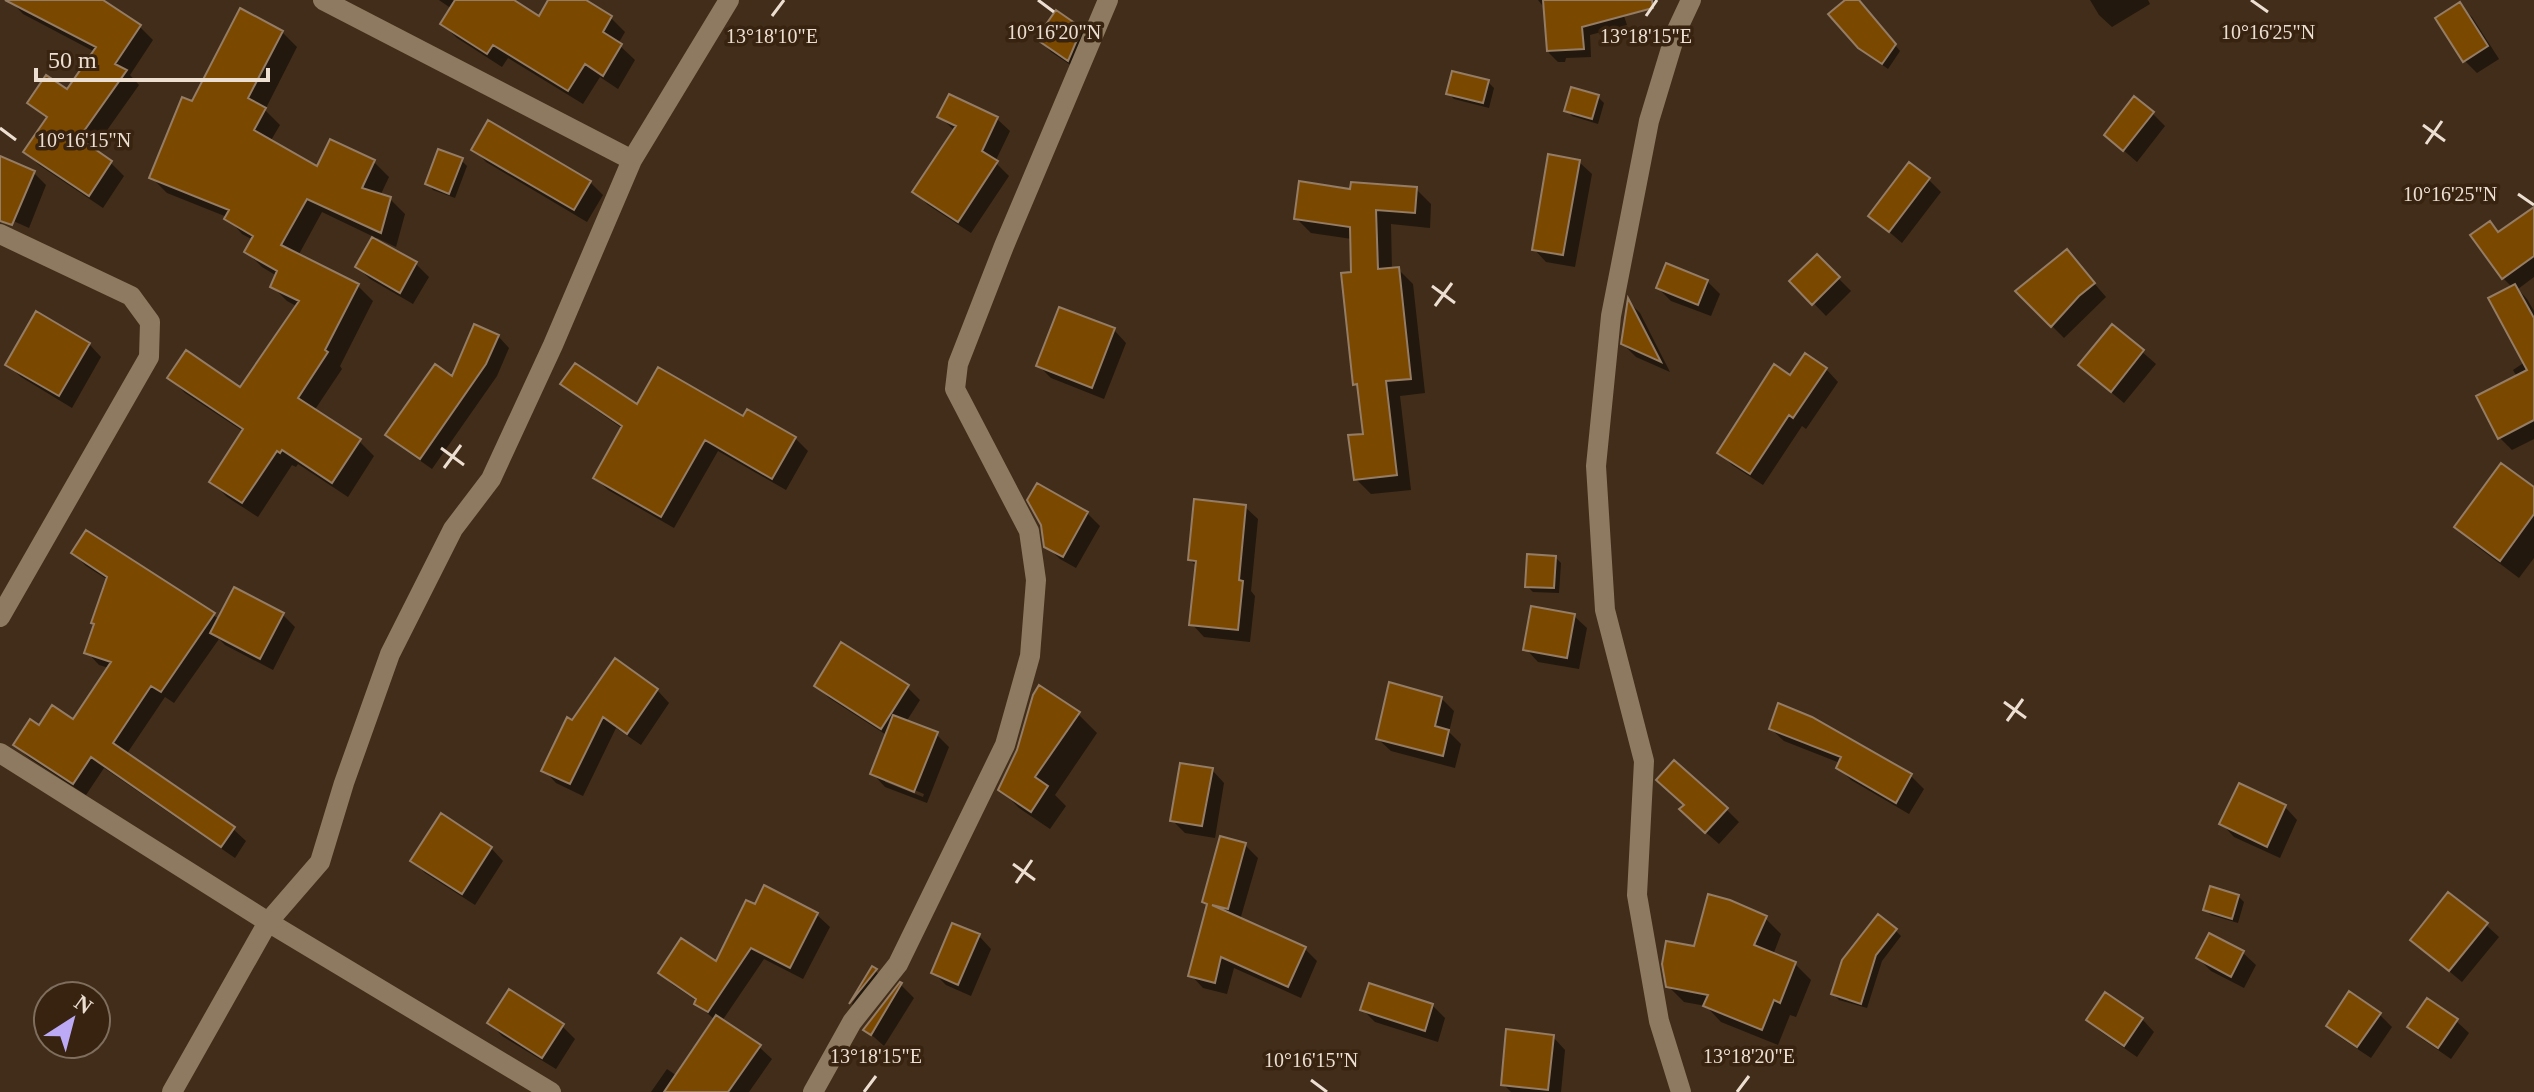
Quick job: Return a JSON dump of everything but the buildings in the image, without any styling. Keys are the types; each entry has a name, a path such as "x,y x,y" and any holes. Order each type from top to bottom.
{"street":[{"path":"323,0 632,160"},
{"path":"172,1092 268,922 320,862 344,783 390,654 453,529 491,479 553,345 632,160 729,0"},
{"path":"813,1092 852,1022 898,964 1005,745 1030,656 1036,580 1029,531 955,389 956,376 1004,246 1108,0"},
{"path":"1681,1092 1659,1021 1637,895 1644,761 1605,610 1596,466 1611,316 1649,121 1676,32 1691,0"},
{"path":"0,234 131,296 150,322 149,357 0,617"},
{"path":"0,753 268,922 551,1092"}]}
